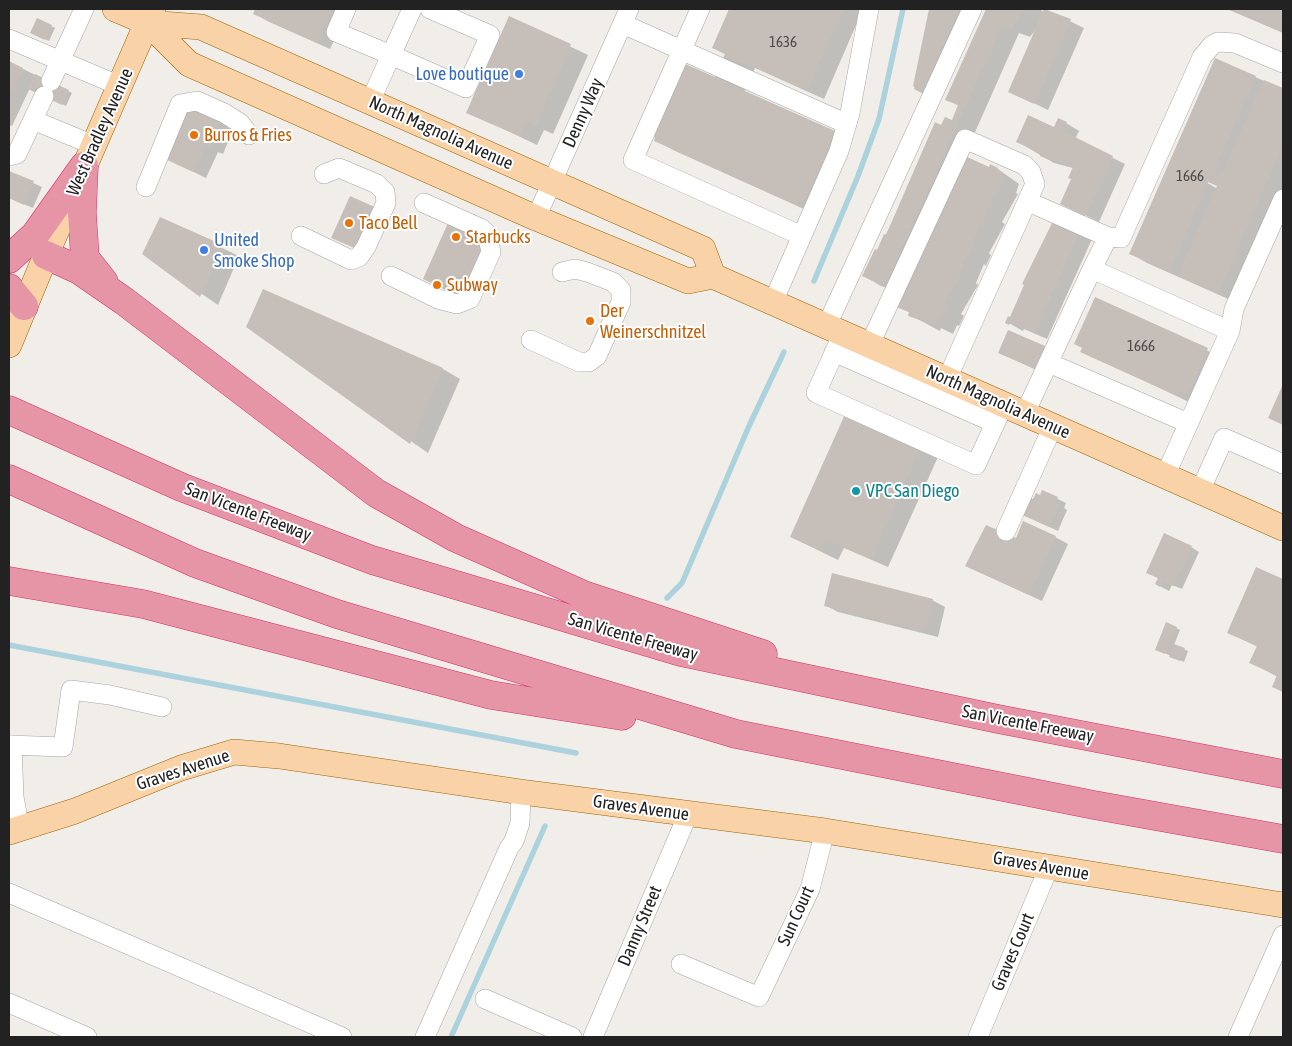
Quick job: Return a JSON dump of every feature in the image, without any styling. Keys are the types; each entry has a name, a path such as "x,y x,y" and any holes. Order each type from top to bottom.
{"highway":[{"path":"9,258 35,235 89,156"},
{"path":"89,156 82,213 85,258 96,275 124,301"},
{"path":"46,254 78,270 124,301 376,493 456,538 584,594 888,695"},
{"name":"San Vicente Freeway","path":"9,410 181,487 372,560 681,652 1283,774"},
{"path":"9,479 195,563 337,614 736,734"},
{"path":"9,582 142,604 491,695 736,734 1094,805 1283,839"}],"main road":[{"name":"North Magnolia Avenue","path":"116,9 201,28 703,249 713,276"},
{"name":"North Magnolia Avenue","path":"151,16 189,64 536,218 688,281 713,276 773,302 835,337 870,344 947,379 1008,413 1052,426 1283,528"},
{"name":"West Bradley Avenue","path":"10,343 17,297 46,254 151,16"},
{"name":"Graves Avenue","path":"15,831 75,811 181,768 234,752 279,756 520,792 825,831 1283,905"}],"street":[{"path":"9,156 17,154 84,9"},
{"path":"346,9 336,32 466,88 490,35 430,9"},
{"path":"370,102 412,9"},
{"path":"700,9 633,160 802,236"},
{"path":"773,302 840,151 869,9"},
{"path":"972,9 835,337 816,393 976,465 1008,413 1049,363 1108,237"},
{"path":"626,16 682,49 847,124"},
{"name":"Denny Way","path":"536,218 626,16"},
{"path":"9,39 120,86"},
{"path":"1029,202 1108,237 1121,238 1202,57 1212,45 1218,42 1235,43 1283,63"},
{"path":"146,187 180,104 197,101 224,113 240,124 249,135"},
{"path":"33,120 89,156"},
{"path":"870,344 965,139 1024,165 1031,172 1035,184 1029,202 947,379"},
{"path":"301,236 351,260 359,256 366,248 386,203 385,192 377,184 339,168 324,174"},
{"path":"1165,476 1230,331 1234,309 1283,199"},
{"path":"391,276 438,299 457,304 470,299 481,275 491,252 487,234 482,229 424,203"},
{"path":"531,340 579,362 588,362 597,356 621,302 621,290 613,282 587,272 575,269 562,272"},
{"path":"1092,269 1230,331"},
{"path":"835,337 1008,413"},
{"path":"1049,363 1188,423"},
{"path":"1006,531 1052,426"},
{"path":"1200,491 1224,438 1283,464"},
{"path":"15,831 10,745 63,747 72,690 110,695 162,706"},
{"path":"425,1037 509,848 514,841 520,823 520,792"},
{"name":"Danny Street","path":"593,1037 688,814"},
{"name":"Sun Court","path":"681,964 759,997 810,889 825,831"},
{"name":"Graves Court","path":"978,1037 1049,867"},
{"path":"9,893 342,1037"},
{"path":"1238,1037 1283,935"},
{"path":"485,999 572,1037"},
{"path":"9,1003 87,1037"}],"building":[{"path":"255,9 330,9 333,15 329,23 325,25 317,42 253,14"},
{"path":"729,9 843,9 807,90 737,60 727,83 835,131 803,203 799,201 797,205 731,175 732,172 723,167 721,171 654,141 655,137 650,135 683,63 715,77 725,54 712,48"},
{"path":"929,9 959,9 922,93 914,89 915,87 913,86"},
{"path":"986,9 1023,9 1012,28 1002,24 886,284 874,279 873,281 862,276 875,249 877,250 884,234 886,235 935,122 941,125 945,117 952,120 958,105 945,100"},
{"path":"1044,9 1071,19 1034,104 1008,92"},
{"path":"1230,9 1283,9 1283,32"},
{"path":"509,16 571,44 536,125 526,121 519,136 466,113"},
{"path":"37,18 52,25 45,40 30,33"},
{"path":"1215,58 1256,76 1212,174 1221,178 1264,80 1283,88 1283,144 1218,293 1178,276 1217,186 1208,182 1169,271 1129,254"},
{"path":"9,61 23,68 9,98"},
{"path":"35,74 69,90 62,105 28,89"},
{"path":"189,107 220,122 210,148 205,146 193,172 163,158 179,131 175,129"},
{"path":"1028,115 1054,127 1058,118 1067,122 1063,131 1113,156 1085,216 1060,204 1071,179 1068,178 1073,167 1050,158 1049,160 1040,156 1041,153 1016,142"},
{"path":"963,155 989,167 990,164 998,168 997,170 1003,173 999,182 1002,183 996,196 993,195 982,226 980,225 972,243 974,244 969,257 966,256 959,273 961,274 945,303 947,304 942,317 939,316 935,325 908,316 909,312 896,307"},
{"path":"9,171 34,181 24,205 9,198"},
{"path":"350,196 377,208 359,250 331,238"},
{"path":"452,214 483,228 485,249 469,284 454,289 452,293 423,279"},
{"path":"160,217 223,245 200,297 142,254"},
{"path":"1054,219 1080,231 1034,333 1011,322 1009,325 1005,323 1008,316 1010,317 1024,285 1022,284"},
{"path":"263,289 443,368 410,444 246,327"},
{"path":"1095,297 1208,348 1188,394 1178,390 1175,395 1080,352 1082,348 1074,344"},
{"path":"1008,330 1045,346 1035,369 998,353"},
{"path":"1283,384 1283,425 1268,418"},
{"name":"VPC San Diego","path":"846,412 921,446 871,559 826,539 821,551 790,537"},
{"path":"1042,490 1058,497 1056,502 1060,504 1049,527 1016,512 1024,495 1033,499 1036,493 1040,495"},
{"path":"1023,521 1056,536 1029,595 965,566 986,525 1016,538"},
{"path":"1164,533 1192,546 1173,586 1163,581 1160,587 1155,584 1158,578 1146,573"},
{"path":"1256,567 1283,579 1283,591 1280,594 1283,595 1283,692 1272,687 1277,675 1249,663 1257,646 1227,633"},
{"path":"832,573 933,599 925,631 824,606"},
{"path":"1166,622 1177,627 1165,654 1155,650"},
{"path":"1174,644 1185,648 1180,661 1169,657"}],"waterway":[{"path":"814,281 858,176 879,119 903,9"},
{"path":"667,598 682,583 749,426 784,352"},
{"path":"9,645 576,753"},
{"path":"451,1037 545,826"}],"place":[{"name":"Love boutique","path":"519,74"},
{"name":"Burros & Fries","path":"194,135"},
{"name":"Taco Bell","path":"349,223"},
{"name":"Starbucks","path":"456,237"},
{"name":"United Smoke Shop","path":"204,250"},
{"name":"Subway","path":"437,285"},
{"name":"Der Weinerschnitzel","path":"590,321"},
{"name":"VPC San Diego","path":"856,491"}]}
